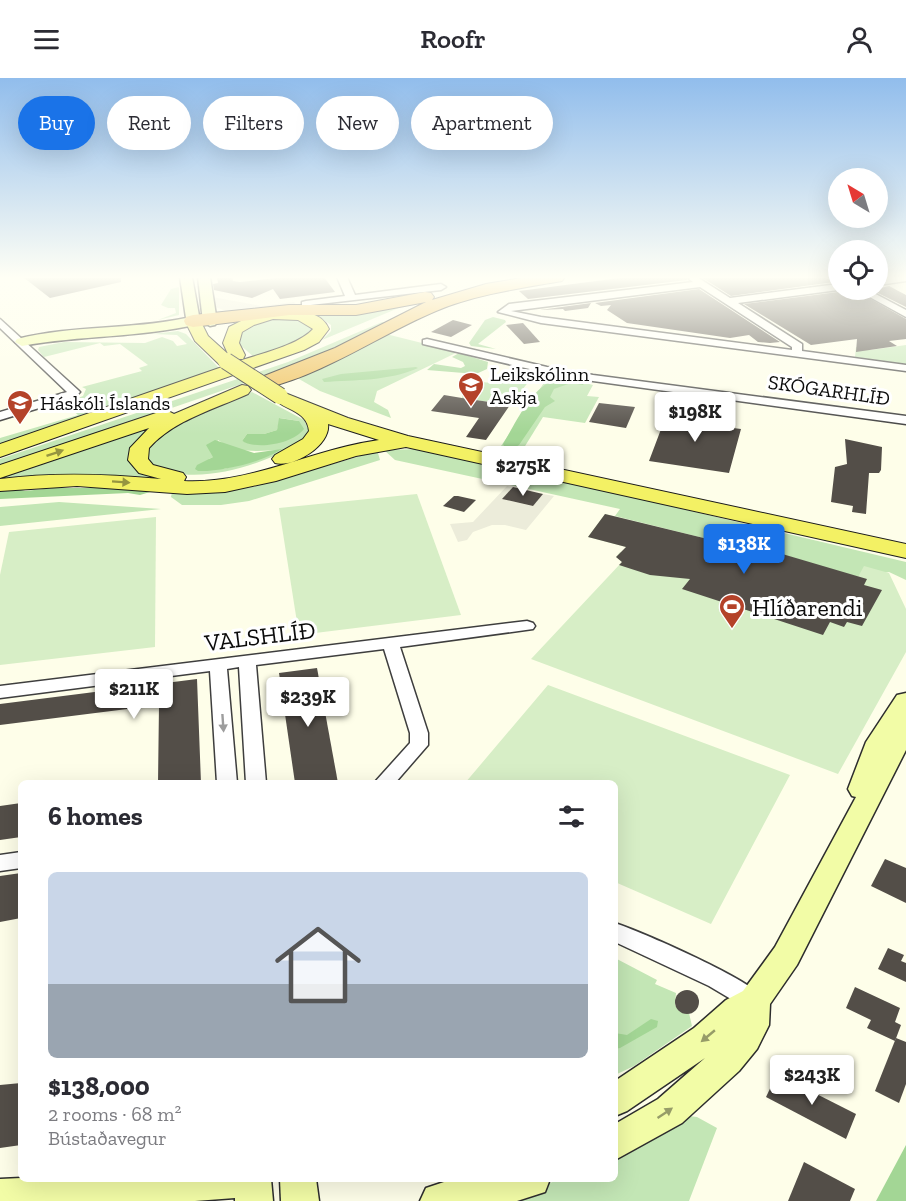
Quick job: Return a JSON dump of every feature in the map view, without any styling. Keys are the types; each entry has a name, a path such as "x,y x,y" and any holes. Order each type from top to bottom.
{"highway":[{"path":"238,366 310,348 352,329"},
{"path":"266,382 342,352 385,329"}],"main road":[{"path":"210,329 238,366 288,396 316,420 320,427 320,432 310,443 283,465"},
{"path":"236,329 231,343 238,366 266,382"},
{"path":"0,453 298,346 313,339 321,329"},
{"path":"0,453 238,366"},
{"path":"238,366 149,437 139,448 138,460 146,469 166,476 192,479 283,465 366,447 398,444 430,445"},
{"path":"0,472 238,366"},
{"path":"288,396 430,445 906,551"},
{"path":"0,485 66,479 200,488 246,482 364,423 906,538"}],"street":[{"path":"0,416 71,395 74,392 8,329"},
{"path":"24,343 167,329"},
{"path":"614,329 906,368"},
{"path":"772,329 798,346 796,353"},
{"name":"SKÓGARHLÍÐ","path":"427,342 546,370 593,378 906,420"},
{"name":"VALSHLÍÐ","path":"0,692 527,627"},
{"path":"387,780 418,745 419,733 391,644"},
{"path":"247,662 256,780"},
{"path":"218,665 227,780"},
{"path":"618,1098 664,1069 706,1038 737,1010 754,1001 786,956 896,742 906,700"},
{"path":"0,863 18,860"},
{"path":"618,933 717,980 754,1001"},
{"path":"618,1141 670,1111 727,1060 753,1025 754,1001"},
{"path":"0,1198 203,1182"},
{"path":"253,1182 254,1201"},
{"path":"298,1182 300,1201"},
{"path":"439,1201 519,1182"}],"green space":[{"path":"241,329 313,329 307,339 255,358 239,344"},
{"path":"331,329 347,329 322,340"},
{"path":"365,329 373,329 294,366 0,467 0,459 288,362"},
{"path":"478,329 497,329 478,344 496,349 471,346 469,343"},
{"path":"178,331 186,334 222,371 0,447 0,438 78,415 65,403 83,396 86,389 82,387 142,371 139,368 148,365 120,344 104,346 100,343 44,357 38,350 39,347 64,342 145,343 162,337 173,341 177,346 187,344 177,335 153,334"},
{"path":"386,334 458,352 377,391 374,402 388,410 391,418 320,391 292,375"},
{"path":"906,345 906,364 855,357 856,347 871,350"},
{"path":"459,353 488,362 487,369 476,374 427,370 434,364 461,368 465,366 463,362 452,357"},
{"path":"418,368 384,378 324,382 322,379 341,374"},
{"path":"550,374 593,385 587,396 599,397 585,423 543,417 522,451 501,446"},
{"path":"498,376 530,380 510,405 462,398 464,390 471,381 492,383"},
{"path":"558,378 584,383 583,385 571,383 554,389 550,397 555,401 545,407 519,445 514,448 504,446 503,444 532,397 548,382"},
{"path":"252,392 304,420 312,437 263,461 245,467 190,475 172,473 146,462 150,441 175,424","holes":["280,418 299,421 281,441 251,444 242,441 247,434 264,434 277,430","218,440 240,450 281,450 224,469 209,459 213,457"]},
{"path":"200,406 143,436 142,472 166,481 0,481 0,476"},
{"path":"279,418 299,421 304,429 284,442 274,444 256,445 242,441 247,434 264,434 277,430"},
{"path":"215,440 254,453 282,449 242,465 198,471 195,469 197,465 213,457 206,445"},
{"path":"419,449 906,562 906,580 889,572 859,577 615,516 620,509 395,460 384,450"},
{"path":"374,452 378,453 380,460 249,501 221,505 182,505 171,497 172,492 232,490 257,486"},
{"path":"53,488 131,488 150,492 140,495 128,493 0,499 0,490 25,491"},
{"path":"417,494 461,615 299,635 279,508"},
{"path":"59,502 161,509 0,526 0,507"},
{"name":"Hlíðarendi","path":"605,514 720,542 725,537 858,577 864,566 889,573 906,609 906,652 838,774 531,659 622,562 616,557 620,552 641,558 645,552 588,537"},
{"path":"156,517 155,647 0,665 0,575 9,532"},
{"path":"548,685 790,775 711,924 618,883 618,780 468,780"},
{"path":"618,960 657,980 655,984 676,993 675,1005 680,1011 689,1013 692,1026 634,1066 618,1074"},
{"path":"651,1019 658,1021 657,1027 618,1048 618,1034 627,1035"},
{"path":"681,1115 697,1117 717,1128 689,1201 485,1201 518,1194 552,1182 618,1182 618,1151"},
{"path":"906,1145 906,1201 876,1201"}],"shaded area":[{"path":"507,486 513,487 503,499 532,506 543,494 554,496 526,530 505,525 492,525 473,532 467,540 458,542 450,524 473,522"}],"building":[{"path":"436,329 464,329 451,337 431,332"},
{"path":"510,329 529,329 540,342 524,344"},
{"path":"671,329 761,329 780,342 758,342 749,335 730,338"},
{"path":"786,329 906,329 906,339 889,341 897,346 856,352 857,339 811,345"},
{"path":"444,395 510,405 486,440 466,437 479,418 431,411"},
{"path":"599,403 635,407 626,428 589,422"},
{"path":"669,408 706,413 702,424 741,429 729,473 649,461"},
{"path":"845,439 882,447 881,470 879,473 869,473 866,514 852,512 853,506 831,502 835,467 847,464"},
{"path":"513,487 543,494 533,506 502,499"},
{"path":"454,496 476,500 464,512 443,506"},
{"path":"605,514 720,542 725,537 867,579 864,585 882,590 862,626 847,622 844,627 830,622 823,635 682,589 690,579 650,575 619,565 622,562 616,557 626,547 588,537"},
{"path":"317,668 337,780 295,780 279,673"},
{"path":"197,679 201,780 158,780 159,705 0,725 0,704"},
{"path":"18,803 18,837 0,840 0,806"},
{"path":"885,859 906,868 906,903 871,886"},
{"path":"18,873 18,919 0,922 0,876"},
{"path":"888,948 904,955 901,961 906,963 906,982 878,969"},
{"path":"855,987 900,1008 895,1022 901,1025 895,1041 867,1028 871,1020 846,1008"},
{"path":"687,990 696,993 699,1002 696,1011 687,1014 678,1011 675,1002 678,993"},
{"path":"896,1038 906,1042 906,1084 899,1103 875,1091"},
{"path":"777,1074 856,1114 846,1139 766,1097"},
{"path":"18,1083 18,1145 0,1148 0,1085"},
{"path":"804,1162 855,1189 850,1201 788,1201"}],"place":[{"name":"Leikskólinn Askja","path":"471,408"},
{"name":"Háskóli Íslands","path":"20,426"},
{"name":"Hlíðarendi","path":"732,630"}]}
